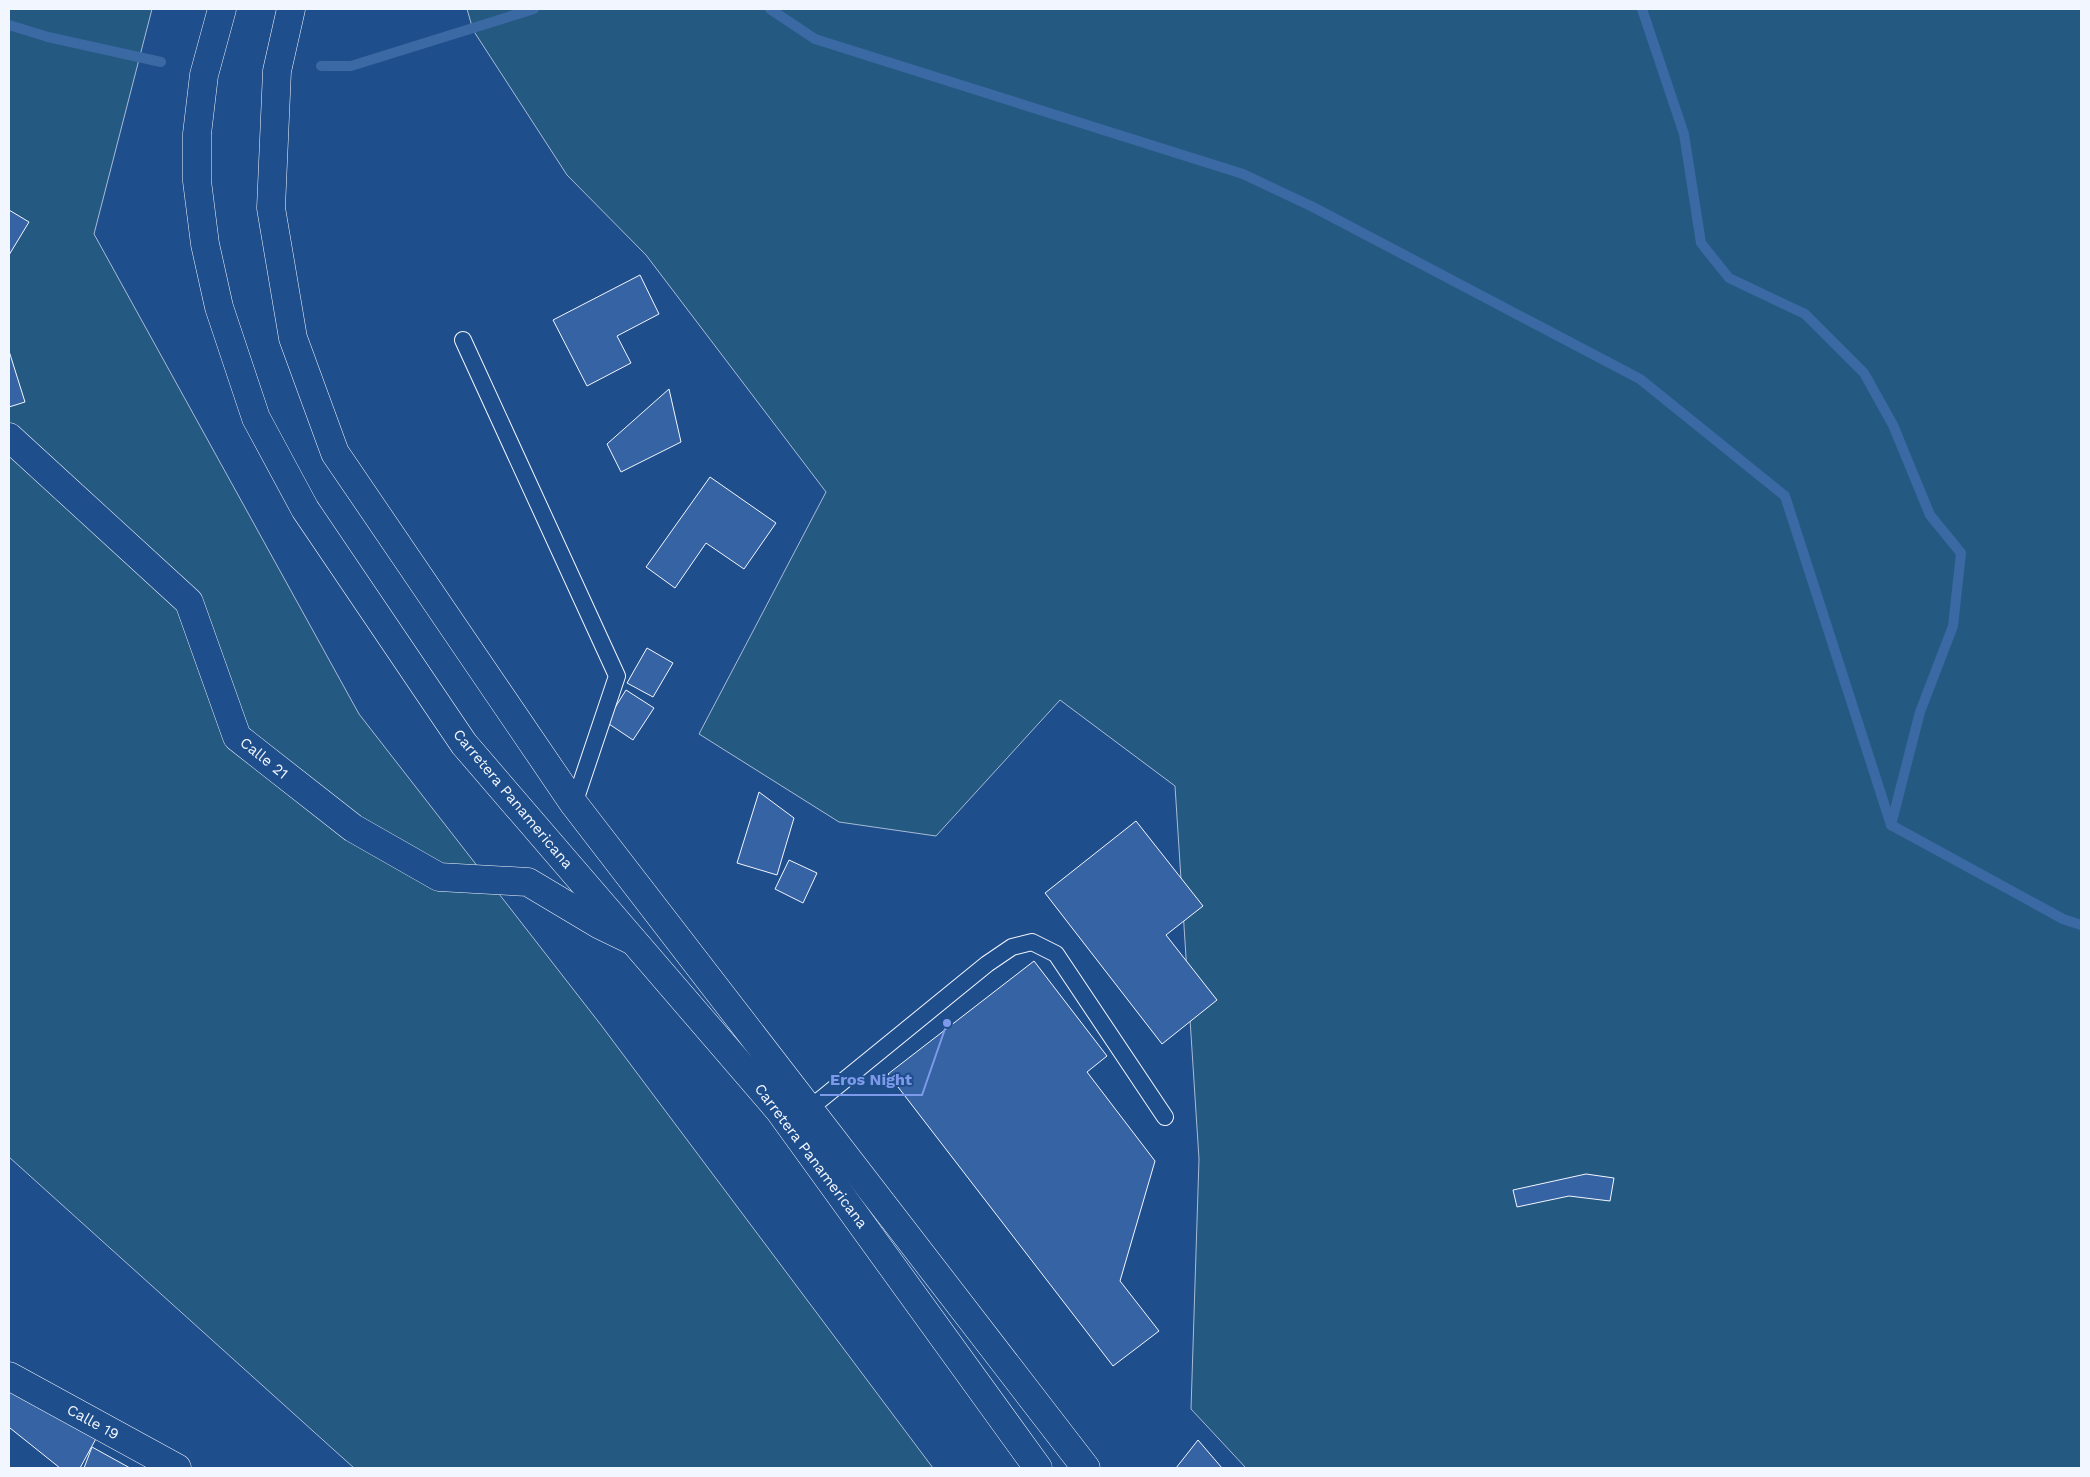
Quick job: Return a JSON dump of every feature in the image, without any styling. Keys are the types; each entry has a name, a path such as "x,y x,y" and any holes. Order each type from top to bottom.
{"main road":[{"name":"Carretera Panamericana","path":"222,9 204,75 197,134 197,181 205,244 219,307 256,418 305,509 464,744 779,1110 1038,1468"},
{"name":"Carretera Panamericana","path":"291,9 277,71 271,208 293,338 335,453 574,804 1086,1468"},
{"name":"Calle 21","path":"9,437 189,602 237,737 353,828 439,877 528,882 600,925 633,941"},
{"name":"Calle 19","path":"9,1376 177,1468"}],"lane":[{"path":"463,340 616,676 574,804"},
{"path":"809,1109 987,964 1012,947 1032,942 1056,954 1165,1117"}],"shaded area":[{"path":"9,9 152,9 94,234 359,714 601,1025 933,1468 354,1468 9,1157"},
{"path":"467,9 2081,9 2081,1468 1246,1468 1191,1409 1199,1159 1175,786 1060,700 936,836 839,822 699,734 826,492 646,255 567,175 473,30"}],"building":[{"path":"9,210 29,222 9,255"},
{"path":"640,275 659,314 617,336 631,363 587,386 553,320"},
{"path":"9,351 25,402 9,407"},
{"path":"669,389 681,442 621,472 607,444"},
{"path":"710,477 776,523 744,569 706,543 675,588 646,567"},
{"path":"647,648 673,663 653,697 627,683"},
{"path":"626,690 654,708 633,740 606,722"},
{"path":"759,792 794,818 777,875 737,863"},
{"path":"1136,821 1203,906 1166,935 1217,1000 1162,1044 1045,893"},
{"path":"789,860 817,873 803,903 775,889"},
{"path":"1034,961 1107,1056 1087,1072 1155,1161 1120,1281 1159,1331 1113,1366 888,1074"},
{"path":"1586,1174 1614,1178 1610,1201 1569,1196 1517,1207 1513,1190"},
{"path":"9,1382 98,1435 80,1468 60,1468 10,1428 9,1431"},
{"path":"1198,1440 1222,1468 1176,1468"},
{"path":"92,1447 130,1468 84,1468"}],"waterway":[{"path":"321,66 351,66 534,9"},
{"path":"770,9 815,39 1243,174 1313,207 1640,379 1785,496 1891,825 2063,919 2081,925"},
{"path":"1642,9 1684,134 1701,243 1729,278 1805,314 1864,373 1893,425 1930,515 1961,553 1953,626 1920,712 1891,825"},
{"path":"9,25 48,37 161,62"}],"place":[{"name":"Eros Night","path":"947,1023"}]}
